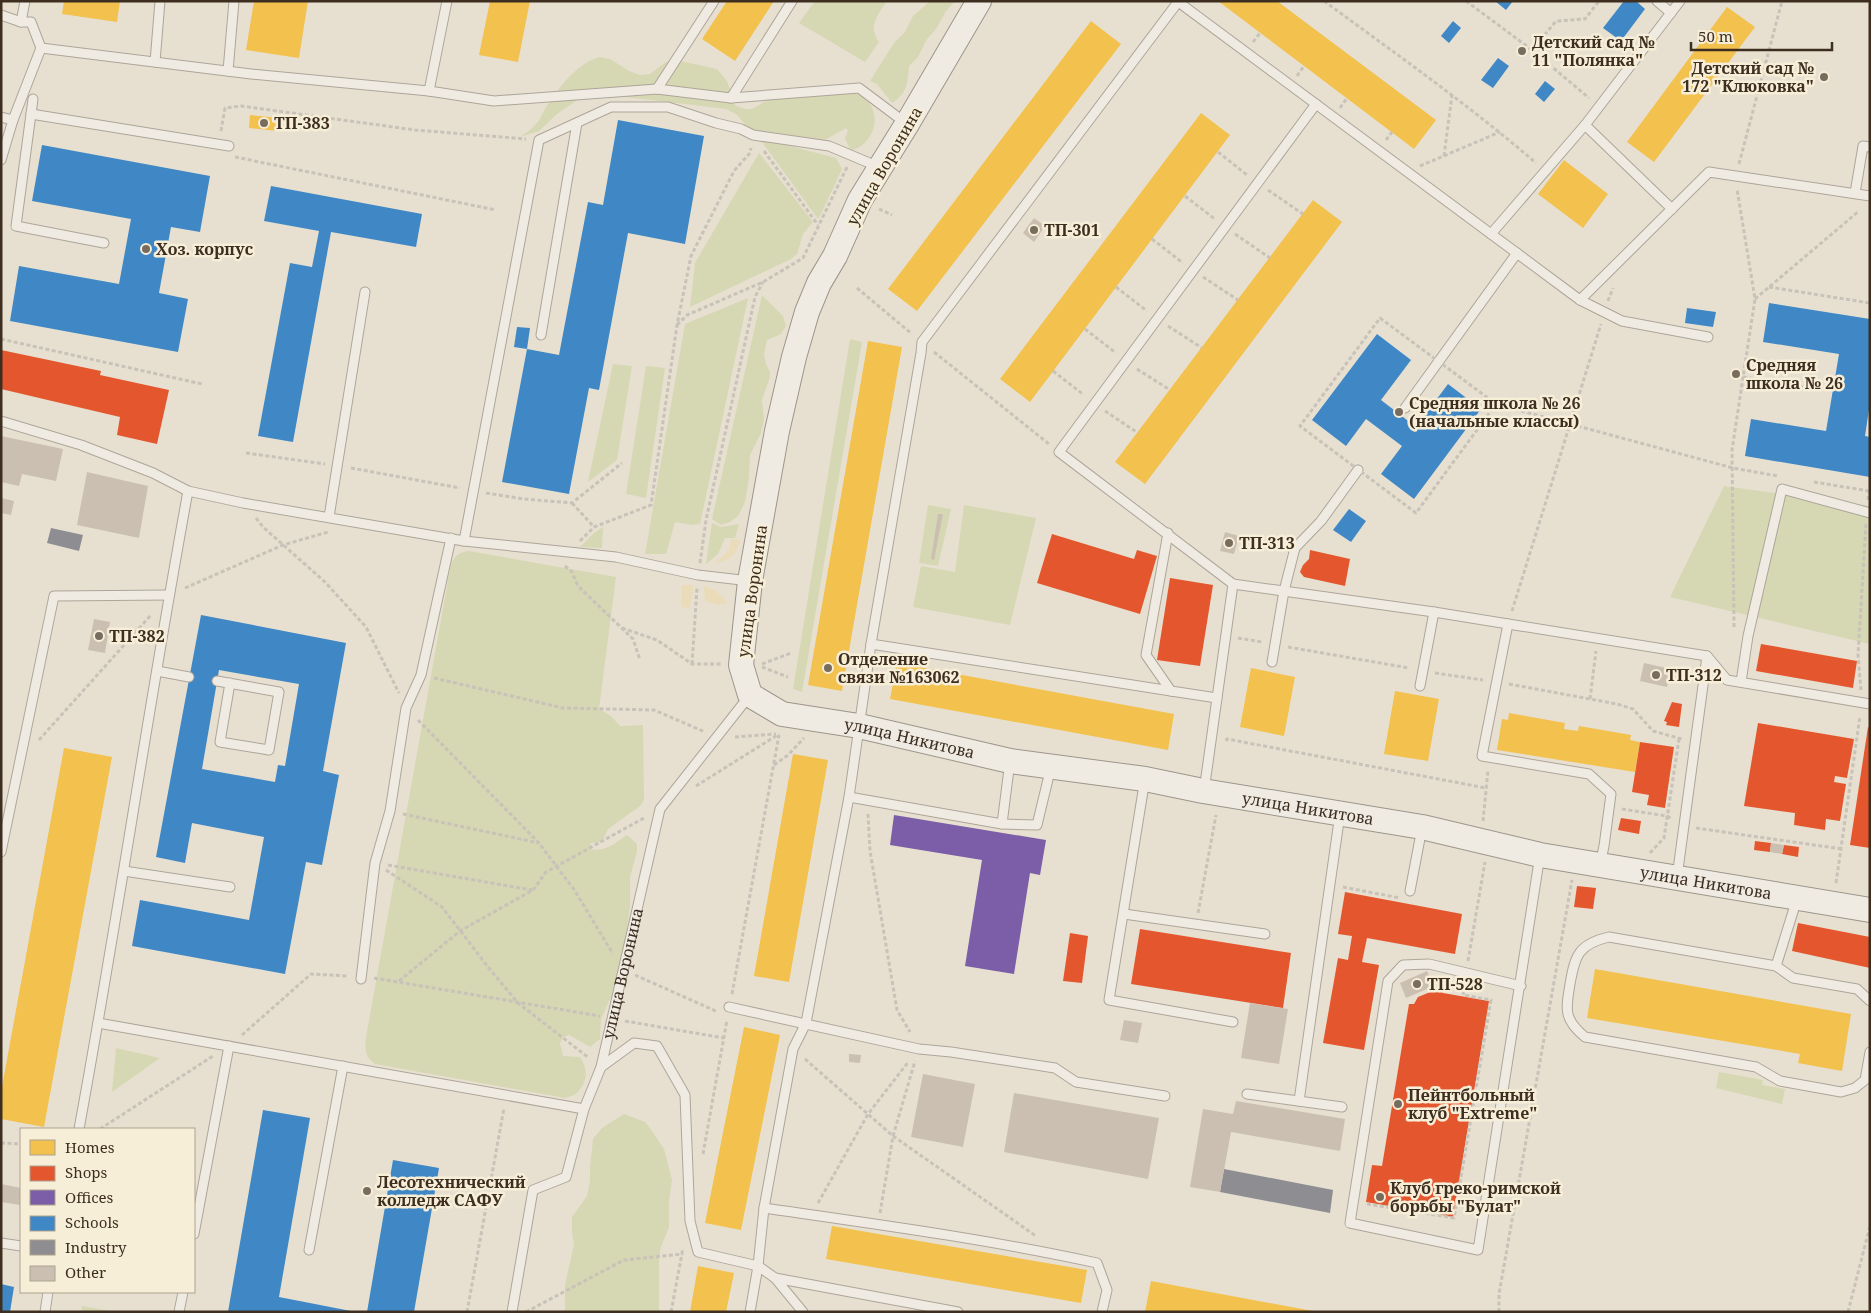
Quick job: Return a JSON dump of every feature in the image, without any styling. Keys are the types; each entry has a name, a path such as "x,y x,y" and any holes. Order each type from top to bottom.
{"street":[{"name":"улица Воронина","path":"750,695 741,665 750,581 778,431 794,357 807,312 819,283 860,200 908,124 979,1"},
{"name":"улица Никитова","path":"750,695 782,714 859,726 1010,761 1145,779 1204,791 1422,827 1540,855 1870,910"}],"lane":[{"path":"21,22 25,1"},
{"path":"155,62 160,1"},
{"path":"228,71 234,1"},
{"path":"428,91 447,1"},
{"path":"657,89 714,1"},
{"path":"731,98 792,1"},
{"path":"1657,1 1671,13"},
{"path":"1491,234 1585,125 1680,1"},
{"path":"750,1312 758,1266 764,1208 793,1049 806,1023 849,797 871,644 922,342 1178,2 1580,300 1622,321 1708,337"},
{"path":"1,15 21,22 31,22 41,48 13,120 1,160"},
{"path":"41,48 228,71 428,91 494,101 657,89 731,98 860,88 908,124"},
{"path":"33,99 16,226 104,243"},
{"path":"1316,104 1059,452 1233,584 1434,612 1707,656 1727,680 1870,704"},
{"path":"464,541 539,140 611,108 668,107 716,123 742,129 753,135 828,146 881,168"},
{"path":"32,114 229,146"},
{"path":"1,117 13,120"},
{"path":"541,335 577,123"},
{"path":"1585,125 1672,208"},
{"path":"1855,193 1863,146 1870,147"},
{"path":"1580,300 1709,172 1870,196"},
{"path":"1405,408 1517,253"},
{"path":"329,517 365,292"},
{"path":"1,421 81,445 154,473 188,491 464,541 616,557 698,575 750,581"},
{"path":"1272,662 1284,591 1294,548 1321,521 1358,470"},
{"path":"1741,682 1748,636 1782,489 1870,513"},
{"path":"79,1128 188,491"},
{"path":"1168,533 1146,655 1171,692"},
{"path":"361,978 375,863 390,811 406,708 421,675 451,538"},
{"path":"1204,791 1233,584"},
{"path":"1,852 4,828 54,596 169,595"},
{"path":"1420,686 1434,612"},
{"path":"1508,624 1482,756 1588,774 1611,794 1600,865"},
{"path":"871,644 1217,698"},
{"path":"1677,878 1707,656"},
{"path":"157,671 189,677"},
{"path":"218,681 279,692 269,750 220,742 230,684"},
{"name":"улица Воронина","path":"512,1312 533,1190 566,1177 584,1108 601,1067 660,809 750,695"},
{"path":"1002,824 1010,761"},
{"path":"849,797 1002,824 1037,825 1051,767"},
{"path":"1145,779 1109,1000 1233,1022"},
{"path":"1299,1101 1340,814"},
{"path":"1410,891 1422,827"},
{"path":"1521,986 1429,964 1403,965 1388,981 1350,1223 1478,1250 1521,986 1540,855"},
{"path":"124,871 230,887"},
{"path":"1776,966 1797,898"},
{"path":"1124,914 1265,934"},
{"path":"1870,1001 1857,990 1793,978 1776,966 1609,937 1598,939 1588,945 1574,960 1566,1009 1573,1026 1585,1037 1756,1067 1780,1081 1841,1092 1855,1088 1865,1080 1870,1052"},
{"path":"729,1007 919,1049 1055,1068 1076,1082 1165,1096"},
{"path":"98,1024 584,1108"},
{"path":"601,1067 634,1044 657,1046 685,1095 690,1221 698,1252 758,1266 775,1278 804,1312"},
{"path":"195,1229 229,1046"},
{"path":"309,1250 343,1066"},
{"path":"1247,1094 1342,1107"},
{"path":"764,1208 878,1224 1096,1263 1107,1290 1102,1312"},
{"path":"1,1243 20,1246"},
{"path":"775,1278 958,1312"},
{"path":"44,1312 48,1293"},
{"path":"179,1312 183,1293"}],"path":[{"path":"1324,1 1452,94 1546,171"},
{"path":"1466,1 1532,50 1599,106"},
{"path":"1532,50 1556,21 1585,19 1600,1"},
{"path":"1734,634 1732,450 1755,299 1736,176 1782,1"},
{"path":"1444,156 1452,94"},
{"path":"496,210 266,163 216,155 225,108 241,106 414,130 539,140"},
{"path":"1408,172 1500,132"},
{"path":"753,135 818,225"},
{"path":"575,546 594,527 651,505 677,325 691,256 734,171 750,153 753,135"},
{"path":"677,325 687,315 763,282 803,258 852,156"},
{"path":"1755,299 1859,211"},
{"path":"1508,624 1621,260"},
{"path":"700,564 706,520 755,297 763,282"},
{"path":"1769,287 1870,303"},
{"path":"857,288 1059,452"},
{"path":"1,339 202,384"},
{"path":"1744,377 1814,389"},
{"path":"1496,404 1733,468"},
{"path":"572,503 622,463"},
{"path":"420,480 524,499 572,503 594,527"},
{"path":"243,502 263,527 325,582 366,627 406,708 540,843 390,811"},
{"path":"692,664 698,583"},
{"path":"578,586 632,639 640,660"},
{"path":"621,628 657,640 692,664 724,664"},
{"path":"1226,636 1590,699 1633,709 1652,731 1679,739 1695,741"},
{"path":"1590,699 1597,638"},
{"path":"788,676 759,666 791,653"},
{"path":"421,675 563,708 654,710 717,737 780,734"},
{"path":"701,1163 780,728"},
{"path":"774,765 788,755 804,738"},
{"path":"1227,739 1486,788"},
{"path":"1649,854 1664,838 1679,739"},
{"path":"1483,826 1489,757"},
{"path":"867,801 870,850 897,1010 919,1049 893,1136 878,1224"},
{"path":"1614,808 1667,816 1684,826 1842,849"},
{"path":"1197,925 1216,815"},
{"path":"1354,1201 1454,1218 1491,1000 1463,995 1485,861"},
{"path":"375,863 442,907 518,1003 601,1067"},
{"path":"375,863 533,890 460,931 399,981"},
{"path":"1499,1312 1499,1294 1572,877"},
{"path":"1327,907 1338,908 1341,887 1409,900 1410,891"},
{"path":"361,978 399,981 724,1038"},
{"path":"793,1049 893,1136 1063,1256"},
{"path":"811,1215 868,1114 919,1049"},
{"path":"467,1312 507,1095"},
{"path":"1,1143 20,1144"},
{"path":"671,1312 681,1254 690,1221"},
{"path":"1848,1312 1870,1226"},
{"path":"526,1312 624,1260 698,1252"}],"green space":[{"path":"815,1 887,1 877,16 874,26 879,42 865,62 799,23"},
{"path":"930,1 955,1 927,39 918,57 909,66 904,92 892,103 877,84 870,81 894,43 905,32 913,16"},
{"path":"600,57 610,59 629,71 640,75 650,74 666,62 676,60 717,69 727,81 735,105 747,109 752,109 767,101 779,98 857,94 871,106 874,114 873,131 862,145 853,150 850,149 845,138 848,131 846,128 825,140 749,129 737,115 726,109 601,94 583,96 557,114 539,131 520,137 537,123 568,78 583,65"},
{"path":"770,141 836,158 842,169 818,219 762,142"},
{"path":"759,153 813,222 803,234 797,254 791,259 690,307 695,263"},
{"path":"762,295 783,316 786,326 781,334 767,340 764,355 770,377 762,400 764,419 761,433 750,455 745,502 738,516 730,522 721,525 712,519"},
{"path":"748,298 700,524 691,525 675,522 666,554 645,554 685,324"},
{"path":"850,339 862,342 802,692 793,689"},
{"path":"613,364 632,366 617,460 588,482"},
{"path":"646,366 665,368 646,498 626,494"},
{"path":"1724,486 1870,506 1870,644 1670,597"},
{"path":"928,505 951,509 938,566 919,563"},
{"path":"964,505 1036,518 1010,625 913,607 921,566 955,572"},
{"path":"712,523 721,527 739,524 735,538 725,538 718,554 706,564"},
{"path":"603,527 602,548 580,547 593,534"},
{"path":"469,551 616,577 599,709 611,716 620,726 643,725 644,800 640,806 608,829 602,842 590,843 591,849 601,849 610,846 627,835 637,844 630,877 630,906 625,943 626,956 617,975 615,988 601,1019 600,1039 590,1047 569,1035 563,1037 560,1043 563,1056 580,1057 584,1063 586,1076 577,1093 565,1098 375,1064 366,1052 366,1037 451,564 458,554"},
{"path":"116,1048 160,1058 112,1092"},
{"path":"1719,1072 1763,1080 1762,1085 1785,1089 1782,1104 1716,1088"},
{"path":"624,1114 645,1122 652,1131 664,1149 672,1180 669,1202 669,1227 659,1258 659,1312 565,1312 565,1284 574,1245 572,1217 587,1196 593,1139 602,1128"},
{"path":"82,1306 116,1312 81,1312"}],"sand":[{"path":"731,539 740,539 735,553 726,560 715,563 729,550"},
{"path":"682,585 694,585 690,608 681,607"},
{"path":"704,586 715,590 728,603 719,605 705,601"}],"building: Homes":[{"path":"64,1 120,1 117,22 62,14"},
{"path":"254,1 308,1 299,58 246,50"},
{"path":"490,1 530,1 518,62 479,55"},
{"path":"727,1 774,1 735,61 702,39"},
{"path":"1218,1 1277,1 1436,120 1414,149"},
{"path":"1727,7 1755,27 1654,162 1627,142"},
{"path":"1091,21 1121,44 917,311 888,289"},
{"path":"1201,113 1230,135 1030,402 1000,379"},
{"name":"ТП-383","path":"250,115 280,118 278,131 249,128"},
{"path":"1564,160 1608,194 1583,228 1538,194"},
{"path":"1313,200 1342,222 1145,484 1115,462"},
{"path":"868,341 902,347 842,691 808,685"},
{"path":"897,663 1174,714 1168,750 890,699"},
{"path":"1251,668 1295,677 1284,736 1240,727"},
{"path":"1395,691 1439,699 1428,761 1384,754"},
{"path":"1509,713 1565,723 1564,729 1578,731 1579,726 1631,735 1630,740 1640,742 1635,772 1497,750 1502,719 1508,720"},
{"path":"64,748 112,757 44,1127 1,1119 1,1092"},
{"path":"793,754 828,760 789,982 754,976"},
{"path":"1595,969 1851,1014 1842,1071 1798,1063 1800,1054 1587,1018"},
{"path":"744,1027 780,1035 741,1230 705,1223"},
{"path":"832,1226 1087,1270 1081,1303 826,1259"},
{"path":"698,1266 734,1273 726,1312 690,1312"},
{"path":"1151,1281 1313,1311 1313,1312 1145,1312"}],"building: Shops":[{"path":"1,350 101,371 100,375 169,390 157,444 117,435 120,417 1,389"},
{"path":"1052,534 1134,559 1137,550 1157,556 1140,614 1037,583"},
{"path":"1310,550 1350,559 1345,586 1304,577 1300,572 1303,565 1309,559"},
{"path":"1170,578 1213,585 1200,666 1157,660"},
{"path":"1761,644 1857,661 1853,688 1756,671"},
{"path":"1672,702 1682,704 1679,727 1666,725 1667,722 1664,721"},
{"path":"1758,723 1854,739 1847,778 1835,776 1834,782 1846,784 1840,821 1826,819 1825,830 1794,825 1795,813 1744,806"},
{"path":"1868,727 1870,728 1870,848 1850,845"},
{"path":"1640,742 1674,747 1665,808 1647,805 1649,795 1632,792"},
{"path":"1621,818 1641,821 1639,834 1618,830"},
{"path":"1755,841 1771,843 1770,852 1754,850"},
{"path":"1784,845 1799,847 1798,857 1782,854"},
{"path":"1577,886 1596,888 1593,909 1574,907"},
{"path":"1345,892 1462,914 1455,954 1367,938 1362,962 1379,965 1364,1050 1323,1043 1338,958 1348,960 1352,936 1338,934"},
{"path":"1798,923 1870,937 1870,968 1792,951"},
{"path":"1140,929 1291,953 1283,1008 1131,984"},
{"path":"1070,933 1088,936 1082,983 1063,981"},
{"path":"1440,988 1443,993 1489,1001 1453,1217 1366,1202 1372,1165 1382,1166 1409,1004 1414,1004 1418,997"}],"building: Offices":[{"path":"894,815 1046,840 1040,875 1030,873 1014,974 965,966 982,860 890,845"}],"building: Schools":[{"path":"1495,1 1513,1 1506,10"},
{"path":"1624,1 1636,1 1645,9 1621,41 1603,28"},
{"path":"1453,21 1461,28 1449,43 1441,36"},
{"path":"1498,58 1509,66 1493,88 1481,80"},
{"path":"1545,81 1555,89 1544,102 1535,94"},
{"path":"618,120 704,136 685,244 628,233 599,390 589,388 569,494 502,482 527,349 559,355 588,202 603,205"},
{"name":"Хоз. корпус","path":"42,145 210,176 200,232 171,227 159,293 188,299 178,352 10,321 19,266 119,284 131,219 32,201"},
{"path":"271,186 422,214 416,247 331,232 293,442 258,436 290,263 312,267 319,231 264,221"},
{"path":"1769,303 1870,319 1870,403 1865,436 1870,437 1870,477 1745,456 1751,419 1826,431 1839,354 1763,342"},
{"path":"1687,308 1716,312 1713,327 1685,323"},
{"path":"517,327 530,328 527,349 514,347"},
{"path":"1377,334 1411,360 1381,400 1416,427 1448,384 1481,409 1414,499 1381,474 1402,446 1366,419 1346,446 1312,420"},
{"path":"1349,509 1366,521 1351,542 1333,530"},
{"path":"201,615 346,643 323,771 339,775 322,865 306,862 285,974 132,946 140,900 249,920 264,837 192,823 185,863 156,857","holes":["219,670 299,684 285,766 278,765 275,782 202,769"]},
{"path":"263,1110 310,1118 279,1297 356,1312 228,1312"},
{"path":"393,1160 439,1168 414,1312 367,1312"},
{"path":"1,1284 14,1287 10,1312 1,1312"}],"building: Industry":[{"path":"51,528 83,535 79,551 47,543"},
{"path":"1224,1169 1333,1190 1330,1213 1220,1192"}],"building: Other":[{"name":"ТП-301","path":"1034,218 1045,226 1034,242 1023,233"},
{"path":"1,436 63,449 56,481 22,474 19,486 1,482"},
{"path":"87,472 148,486 139,538 77,525"},
{"path":"1,498 14,501 11,515 1,513"},
{"path":"938,514 943,514 934,560 931,559"},
{"name":"ТП-313","path":"1225,532 1239,536 1234,554 1220,551"},
{"name":"ТП-382","path":"94,619 110,622 105,653 88,650"},
{"name":"ТП-312","path":"1644,663 1671,669 1667,687 1640,681"},
{"path":"1771,843 1784,845 1782,854 1770,852"},
{"name":"ТП-528","path":"1427,971 1434,986 1406,998 1400,983"},
{"path":"1250,1003 1288,1009 1279,1064 1241,1058"},
{"path":"1124,1020 1142,1023 1138,1043 1120,1040"},
{"path":"849,1054 861,1055 860,1063 849,1062"},
{"path":"923,1074 975,1084 963,1147 911,1137"},
{"path":"1014,1093 1159,1118 1148,1179 1004,1152"},
{"path":"1236,1101 1345,1119 1340,1151 1231,1132 1220,1192 1190,1187 1203,1109 1233,1114"},
{"path":"1,1184 20,1188 20,1205 1,1202"}],"place":[{"name":"Детский сад № 11 \"Полянка\"","path":"1522,51"},
{"name":"Детский сад № 172 \"Клюковка\"","path":"1824,77"},
{"name":"ТП-383","path":"264,123"},
{"name":"ТП-301","path":"1034,230"},
{"name":"Хоз. корпус","path":"146,249"},
{"name":"Средняя школа № 26","path":"1736,374"},
{"name":"Средняя школа № 26 (начальные классы)","path":"1399,412"},
{"name":"ТП-313","path":"1229,543"},
{"name":"ТП-382","path":"99,636"},
{"name":"Отделение связи №163062","path":"828,668"},
{"name":"ТП-312","path":"1656,675"},
{"name":"ТП-528","path":"1417,984"},
{"name":"Пейнтбольный клуб \"Extreme\"","path":"1398,1104"},
{"name":"Лесотехнический колледж САФУ","path":"367,1191"},
{"name":"Клуб греко-римской борьбы \"Булат\"","path":"1380,1197"}]}
